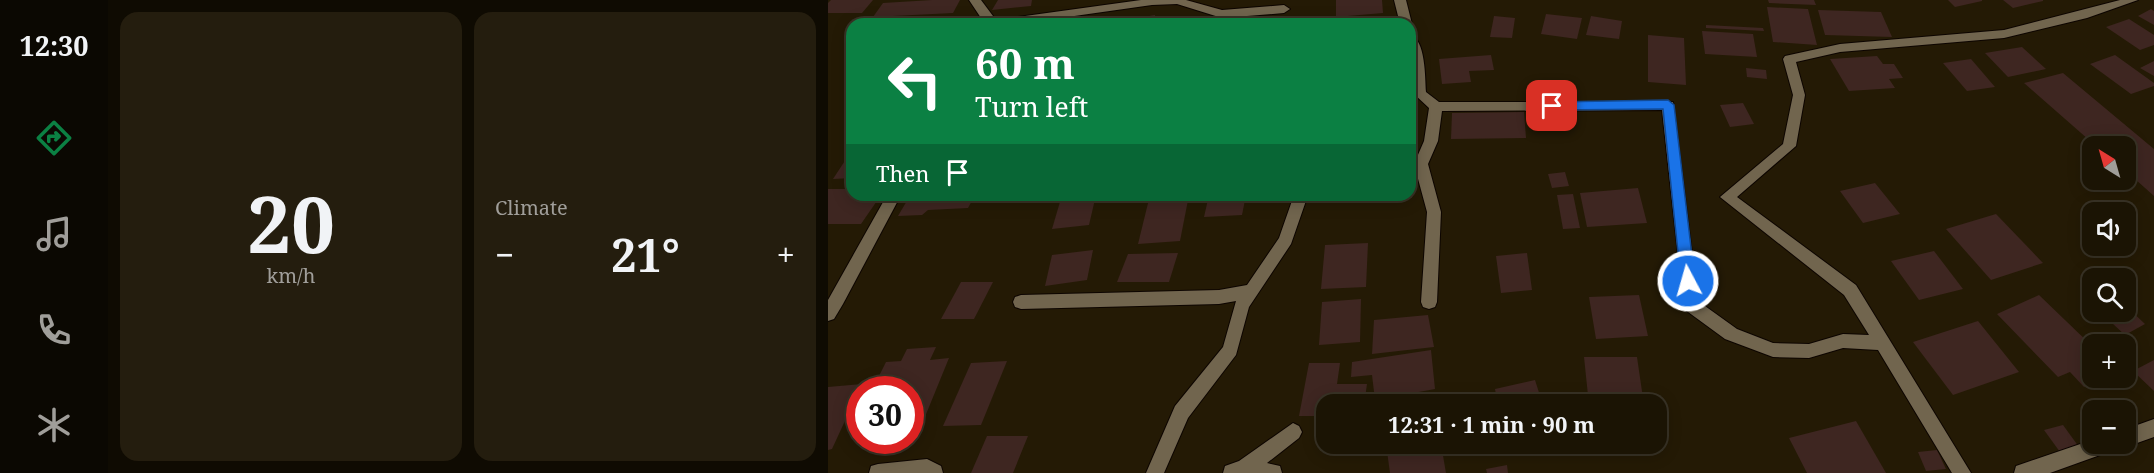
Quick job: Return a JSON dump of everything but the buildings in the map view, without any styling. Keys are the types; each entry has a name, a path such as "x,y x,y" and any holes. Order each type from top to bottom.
{"street":[{"path":"975,0 988,18"},
{"path":"1400,0 1405,18"},
{"path":"1962,473 1850,290 1727,197 1789,146 1799,95 1789,59 1840,48 2004,34 2132,0"},
{"path":"1030,18 1152,2 1178,1 1222,14 1285,4"},
{"path":"1416,53 1420,94 1436,107 1668,105 1690,304 1731,334 1773,351 1809,351 1843,341 1882,343"},
{"path":"1430,302 1434,212 1421,164 1431,141 1436,107"},
{"path":"828,314 846,287 876,223 890,201"},
{"path":"1155,473 1181,412 1230,350 1242,305 1286,240 1299,201"},
{"path":"1022,302 1219,297 1252,291"},
{"path":"2136,434 2154,428"},
{"path":"1239,470 1293,432"},
{"path":"2024,473 2082,453"},
{"path":"878,473 927,468 934,473"},
{"path":"1239,470 1273,473"}],"route":[{"path":"1552,106 1668,105 1688,281"}]}
